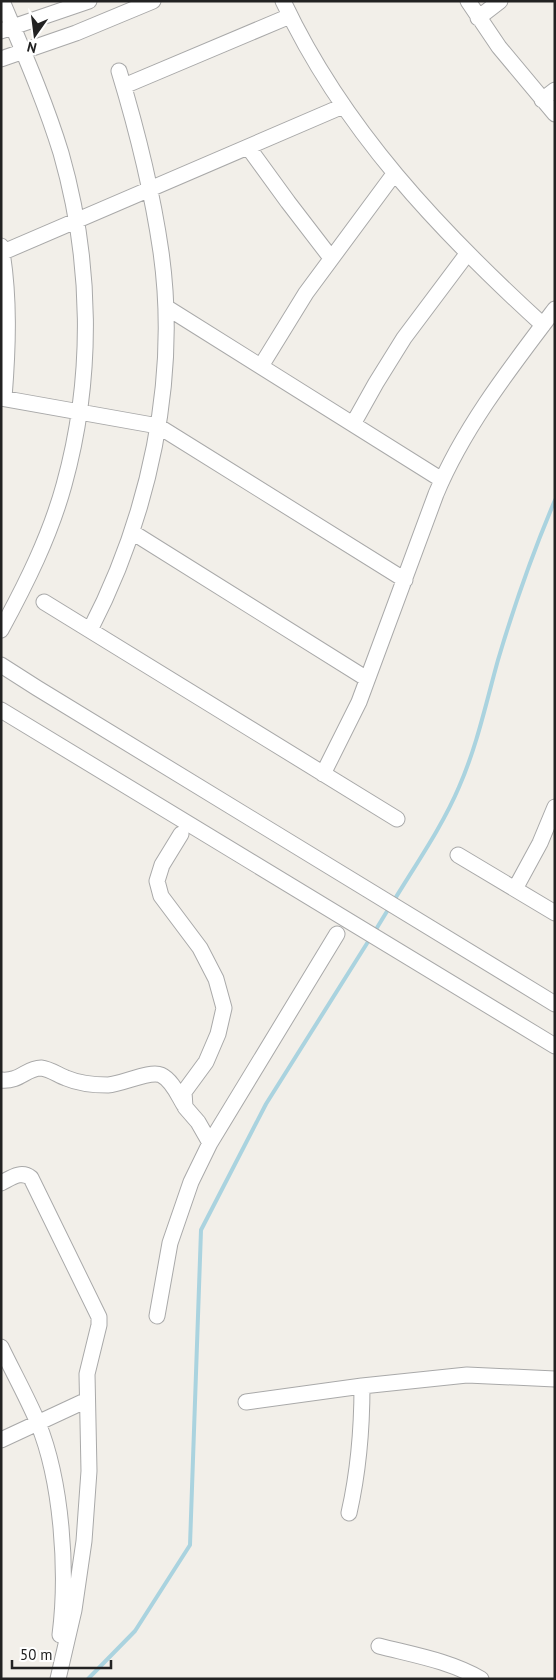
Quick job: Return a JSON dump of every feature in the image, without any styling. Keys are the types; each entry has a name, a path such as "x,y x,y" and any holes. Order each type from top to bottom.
{"street":[{"path":"1,630 35,564 64,486 80,412 86,346 86,301 82,258 76,221 60,152 23,52 7,30 2,1"},
{"path":"7,30 89,1"},
{"path":"1,59 76,33 153,1"},
{"path":"283,1 304,43 343,106 394,174 467,254 543,325"},
{"path":"468,1 499,47 555,114"},
{"path":"478,18 500,1"},
{"path":"124,86 290,16"},
{"path":"90,630 118,570 132,532 146,482 158,426 165,353 166,307 162,253 151,189 138,134 119,71"},
{"path":"542,100 555,90"},
{"path":"343,106 76,221 2,250 7,320 2,398 158,426 405,580"},
{"path":"248,147 331,258"},
{"path":"261,366 306,294 394,174"},
{"path":"353,424 404,338 467,254"},
{"path":"166,307 442,480"},
{"path":"323,774 343,736 368,679 442,480 465,436 489,399 555,309"},
{"path":"132,532 368,679"},
{"path":"44,602 397,819"},
{"path":"1,665 555,1004"},
{"path":"1,710 555,1046"},
{"path":"515,889 540,843 555,807"},
{"path":"181,834 162,865 157,881 161,896 200,948 216,979 224,1008 218,1034 206,1062 184,1092 185,1107"},
{"path":"458,855 555,913"},
{"path":"157,1316 170,1244 191,1182 210,1142 337,934"},
{"path":"1,1080 14,1080 40,1068 74,1081 90,1084 110,1085 152,1074 161,1075 171,1082 185,1107 198,1122 210,1142"},
{"path":"1,1183 21,1174 32,1178 97,1311 99,1326 87,1374 89,1471 84,1541 74,1610 56,1679"},
{"path":"1,1347 38,1423 54,1484 62,1556 63,1613 56,1679"},
{"path":"246,1402 362,1386 467,1375 555,1379"},
{"path":"349,1513 357,1478 362,1419 362,1386"},
{"path":"1,1440 87,1400"},
{"path":"379,1646 444,1662 481,1679"}],"waterway":[{"path":"393,902 445,816 465,772 511,620 555,500"},
{"path":"375,931 389,908"},
{"path":"88,1679 135,1631 190,1545 201,1230 266,1104 371,937"}]}
